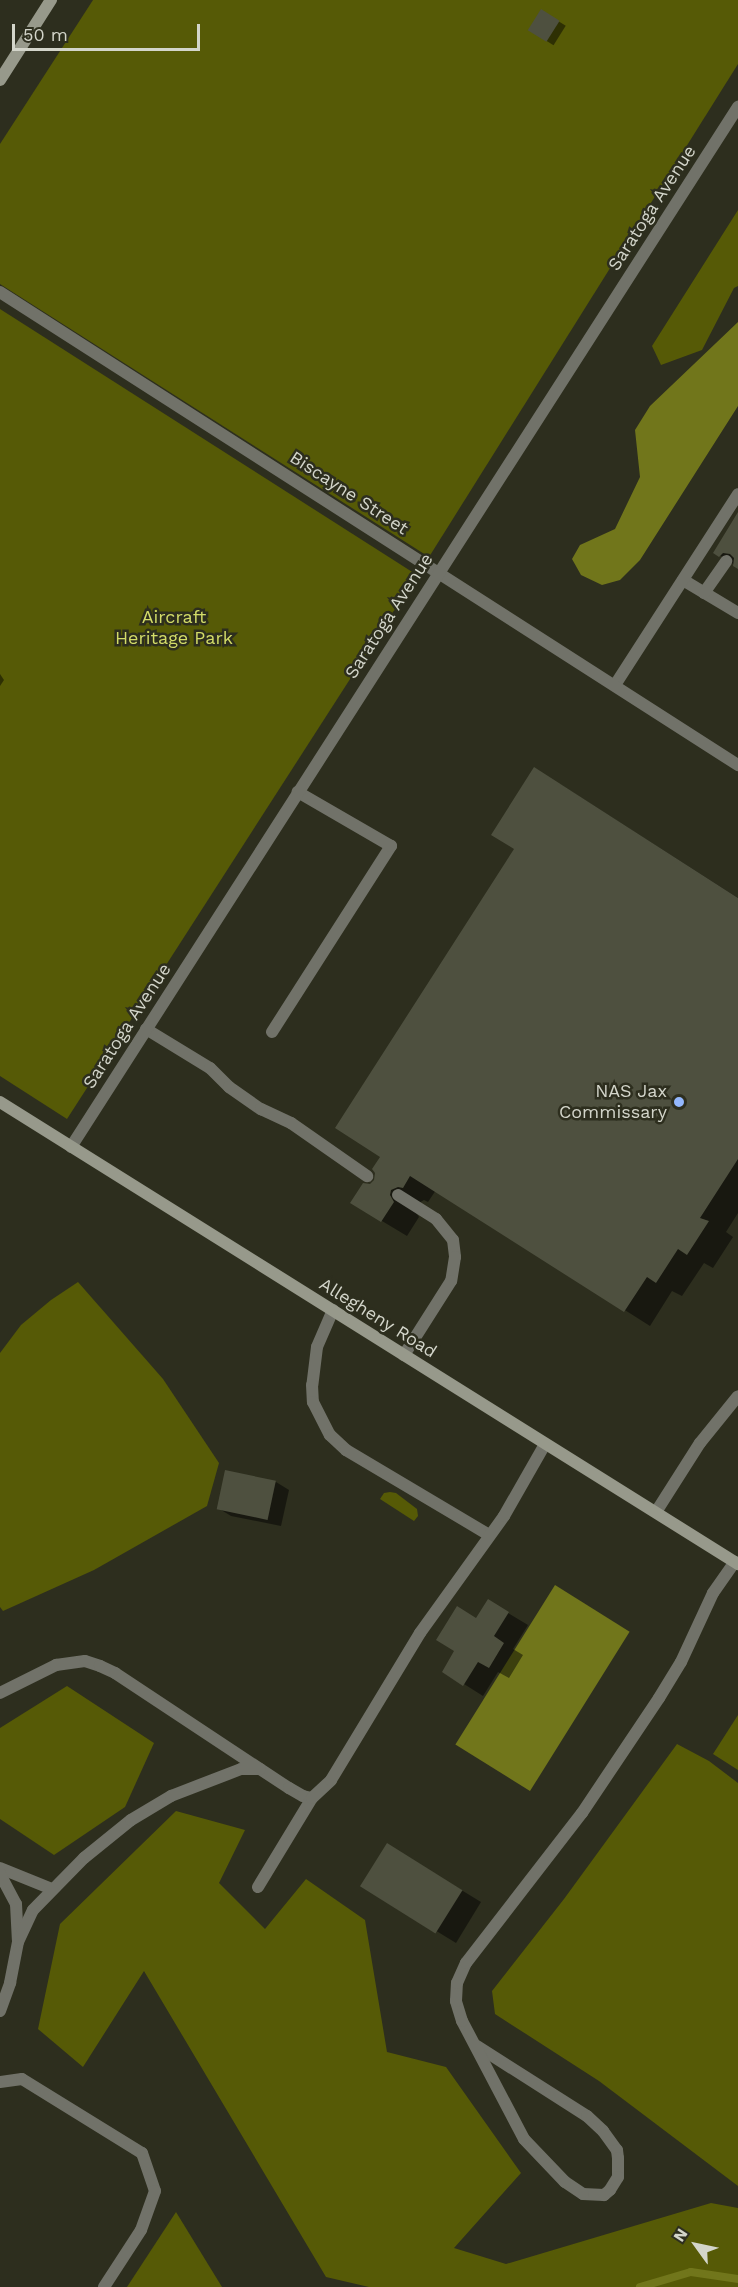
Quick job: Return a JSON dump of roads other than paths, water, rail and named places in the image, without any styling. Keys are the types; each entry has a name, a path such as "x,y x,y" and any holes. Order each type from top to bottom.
{"street":[{"path":"0,80 51,0"},
{"name":"Saratoga Avenue","path":"71,1147 738,107"},
{"name":"Biscayne Street","path":"0,292 738,765"},
{"path":"615,685 738,494"},
{"path":"704,593 726,561"},
{"path":"683,580 737,614"},
{"path":"272,1032 391,846 298,792"},
{"path":"147,1029 210,1068 229,1087 261,1109 291,1123 367,1176"},
{"name":"Allegheny Road","path":"0,1102 737,1563"},
{"path":"398,1195 436,1219 453,1240 455,1257 451,1281 404,1355"},
{"path":"333,1310 317,1347 312,1385 313,1402 330,1435 346,1450 489,1535"},
{"path":"656,1512 700,1443 738,1396"},
{"path":"258,1887 312,1798 331,1780 420,1633 504,1516 545,1444"},
{"path":"477,2046 587,2116 603,2132 616,2150 618,2158 618,2177 610,2190 604,2195 583,2194 565,2182 524,2139 462,2021 456,2001 457,1983 466,1964 588,1804 681,1662 713,1593 737,1563"},
{"path":"0,1693 56,1665 85,1661 115,1673 260,1769 303,1796 312,1798"},
{"path":"18,1941 33,1910 52,1889 131,1820 171,1796 241,1769 260,1769"},
{"path":"0,1868 52,1889"},
{"path":"0,1874 16,1904 18,1941 10,1983 0,2011"},
{"path":"0,2082 22,2079 142,2152 155,2191 141,2230 104,2287"}],"waterway":[{"path":"640,2287 691,2272 738,2279"}],"place":[{"name":"NAS Jax Commissary","path":"679,1102"}],"park label":[{"name":"Aircraft Heritage Park","path":"174,628"}]}
